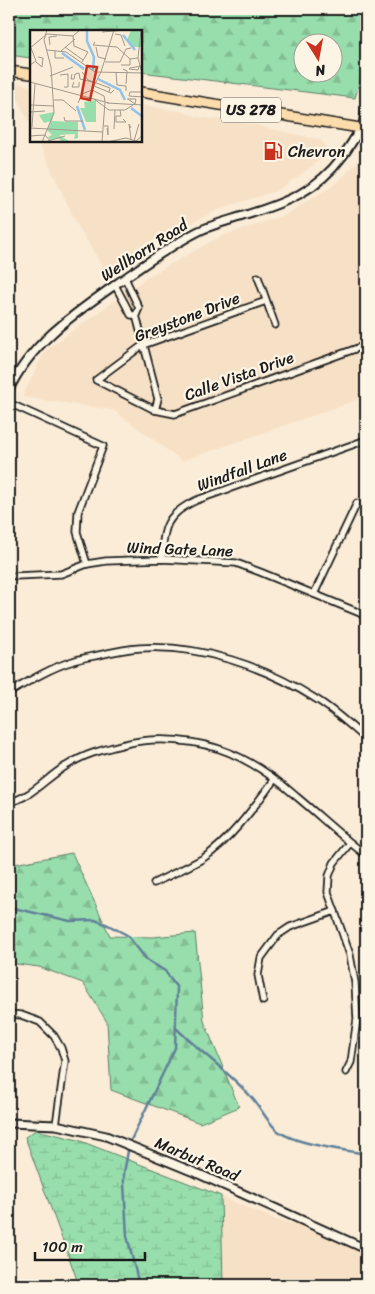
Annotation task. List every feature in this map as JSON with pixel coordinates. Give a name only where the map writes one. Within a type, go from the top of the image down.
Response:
[{"type":"main road","points":[[9,71],[30,74]]},
{"type":"main road","name":"US 278","points":[[142,92],[363,129]]},
{"type":"street","points":[[363,129],[366,105]]},
{"type":"street","name":"Wellborn Road","points":[[9,390],[14,380],[47,336],[80,309],[170,247],[201,230],[277,205],[308,190],[331,170],[363,129]]},
{"type":"street","points":[[258,277],[275,325]]},
{"type":"street","points":[[125,278],[139,308],[136,315],[158,399],[155,410]]},
{"type":"street","points":[[115,285],[131,315],[136,315]]},
{"type":"street","name":"Greystone Drive","points":[[96,380],[143,345],[266,301]]},
{"type":"street","name":"Calle Vista Drive","points":[[96,380],[155,410],[175,414],[366,345]]},
{"type":"street","points":[[9,403],[103,446],[78,512],[77,532],[87,564]]},
{"type":"street","name":"Windfall Lane","points":[[162,559],[166,525],[172,516],[184,506],[366,440]]},
{"type":"street","points":[[314,594],[357,503]]},
{"type":"street","name":"Wind Gate Lane","points":[[15,576],[61,574],[87,564],[106,561],[162,559],[236,563],[360,613],[366,618]]},
{"type":"street","points":[[9,693],[39,676],[73,661],[140,648],[182,650],[221,657],[253,667],[280,680],[316,699],[341,717],[366,739]]},
{"type":"street","points":[[9,802],[29,792],[66,766],[110,747],[141,741],[191,742],[239,757],[262,770],[366,855]]},
{"type":"street","points":[[154,883],[203,858],[217,846],[250,812],[274,780]]},
{"type":"street","points":[[346,1072],[351,1062],[358,1018],[356,983],[350,955],[328,892],[329,876],[334,862],[350,843]]},
{"type":"street","points":[[263,1000],[258,975],[261,958],[278,935],[290,927],[336,911]]},
{"type":"street","points":[[9,1014],[22,1015],[40,1022],[54,1036],[61,1048],[65,1061],[56,1125]]},
{"type":"street","name":"Marbut Road","points":[[9,1123],[56,1125],[106,1136],[201,1175],[366,1249]]},
{"type":"shaded area","points":[[10,82],[30,86],[30,125]]},
{"type":"shaded area","points":[[142,105],[183,112],[198,117],[240,122],[321,140],[329,153],[276,191],[225,207],[143,245],[106,272],[76,223],[38,142],[142,142]]},
{"type":"shaded area","points":[[366,153],[366,397],[182,461],[113,410],[22,397],[45,351],[146,278],[219,237],[285,215],[338,182]]},
{"type":"shaded area","points":[[221,1196],[276,1220],[336,1233],[366,1248],[366,1285],[223,1285]]},
{"type":"green space","points":[[9,9],[366,9],[366,59],[355,98],[142,72],[142,30],[30,30],[30,58],[9,55]]},
{"type":"green space","points":[[72,853],[110,936],[153,937],[195,933],[204,1021],[239,1107],[200,1123],[111,1090],[107,1022],[83,983],[39,967],[9,963],[9,865]]},
{"type":"green space","points":[[36,1130],[78,1140],[221,1196],[223,1285],[79,1285],[25,1137]]},
{"type":"waterway","points":[[9,907],[70,921],[95,920],[108,925],[127,935],[147,960],[165,971],[177,988],[175,1048],[131,1140]]},
{"type":"waterway","points":[[176,1028],[243,1089],[278,1131],[296,1140],[366,1154]]},
{"type":"waterway","points":[[128,1151],[124,1173],[127,1236],[139,1285]]},
{"type":"place","name":"Chevron","points":[[273,151]]}]
